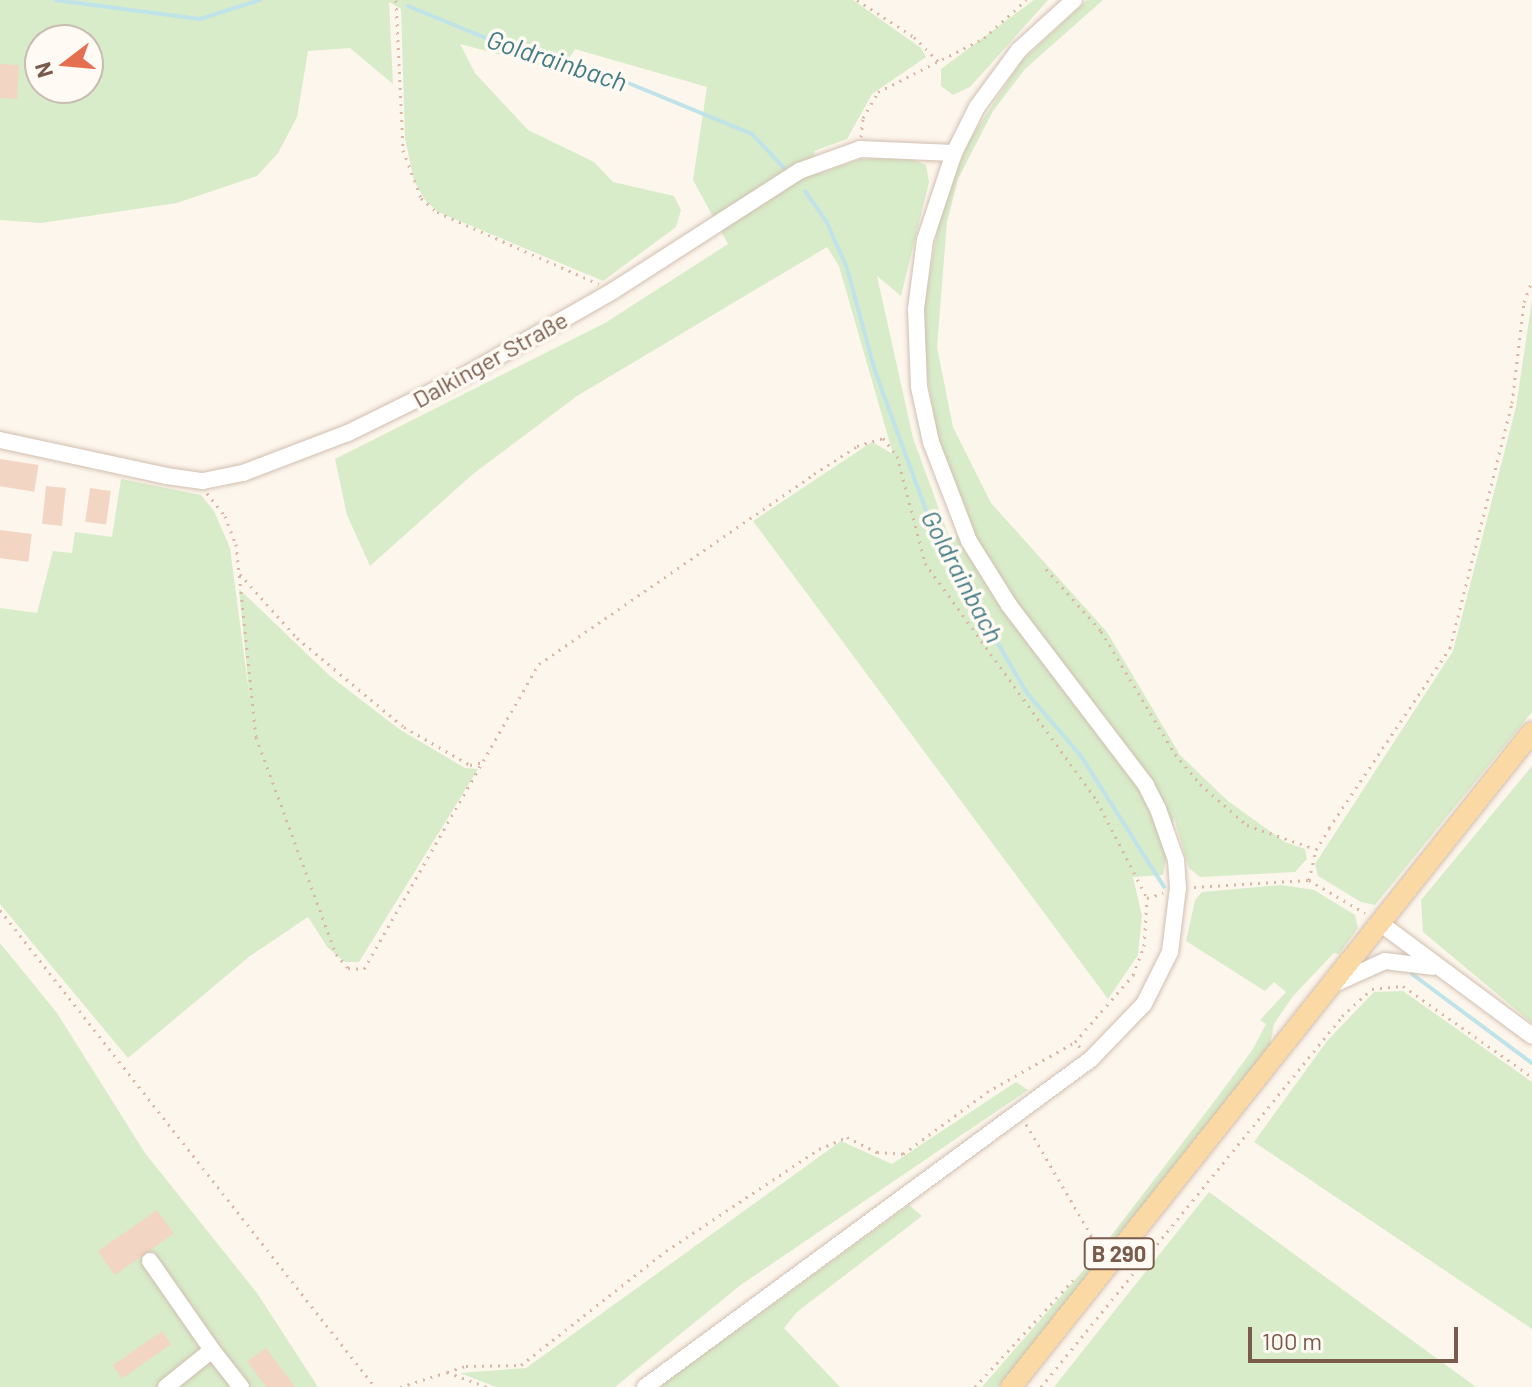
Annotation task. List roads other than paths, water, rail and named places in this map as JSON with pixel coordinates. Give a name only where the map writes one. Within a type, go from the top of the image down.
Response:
[{"type":"main road","name":"B 290","points":[[1011,1387],[1532,732]]},
{"type":"street","points":[[645,1387],[1091,1059],[1128,1025],[1164,968],[1175,929],[1178,888],[1169,834],[1146,785],[1009,605],[969,541],[931,442],[919,387],[916,309],[925,240],[954,153],[977,107],[1019,50],[1074,0]]},
{"type":"street","name":"Dalkinger Straße","points":[[0,440],[203,481],[243,473],[348,433],[464,376],[613,291],[799,171],[860,149],[954,153]]},
{"type":"street","points":[[1380,923],[1532,1036]]},
{"type":"street","points":[[1333,985],[1385,961],[1441,968]]},
{"type":"street","points":[[150,1261],[241,1387]]},
{"type":"street","points":[[166,1387],[212,1350]]},
{"type":"waterway","name":"Goldrainbach","points":[[55,0],[200,19],[260,0]]},
{"type":"waterway","name":"Goldrainbach","points":[[408,6],[530,56],[621,80],[752,134],[784,168]]},
{"type":"waterway","name":"Goldrainbach","points":[[805,191],[827,223],[847,268],[875,371],[936,538],[1027,693],[1081,756],[1164,887]]},
{"type":"waterway","name":"Goldrainbach","points":[[1412,974],[1532,1063]]}]
